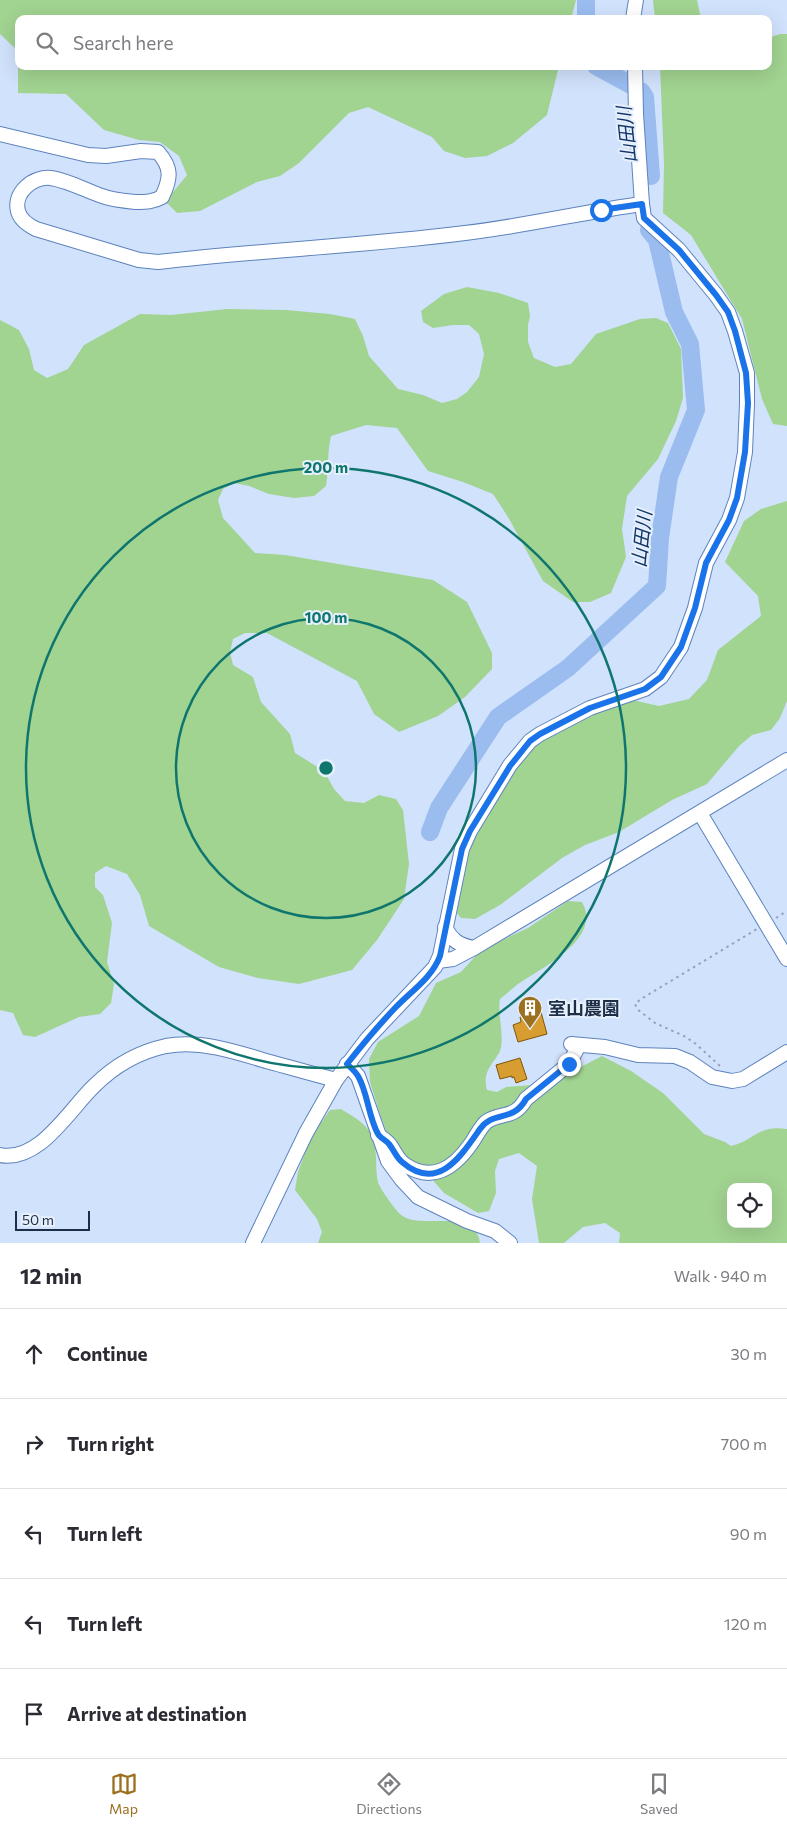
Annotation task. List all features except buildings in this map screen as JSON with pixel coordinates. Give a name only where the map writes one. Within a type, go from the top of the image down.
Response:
[{"type":"street","points":[[634,15],[636,0]]},
{"type":"street","points":[[253,1243],[306,1133],[336,1080],[347,1064],[394,1009],[427,977],[438,961],[462,849],[470,831],[510,766],[530,741],[565,720],[590,708],[645,689],[661,677],[681,647],[695,608],[706,563],[729,520],[737,498],[745,452],[748,403],[746,373],[728,312],[679,250],[644,218],[636,114],[635,70]]},
{"type":"street","points":[[0,134],[88,155],[106,156],[141,151],[158,152],[168,165],[169,176],[162,197],[154,202],[121,201],[104,197],[61,180],[49,178],[36,180],[27,186],[17,202],[18,214],[31,227],[139,260],[158,262],[464,233],[642,204]]},
{"type":"street","points":[[438,961],[454,959],[474,948],[787,760]]},
{"type":"street","points":[[700,813],[787,960]]},
{"type":"street","points":[[444,932],[463,946],[474,948]]},
{"type":"street","points":[[0,1155],[18,1154],[36,1147],[52,1133],[94,1086],[111,1071],[145,1052],[166,1046],[188,1044],[231,1050],[336,1080]]},
{"type":"street","points":[[378,1135],[389,1143],[404,1164],[426,1174],[439,1172],[465,1152],[486,1122],[490,1119],[514,1113],[522,1106],[526,1099],[569,1064],[575,1044],[606,1047],[638,1055],[675,1056],[690,1062],[712,1077],[738,1080],[787,1052]]},
{"type":"street","points":[[347,1064],[358,1076],[388,1161],[402,1180],[418,1197],[467,1221],[495,1231],[510,1243]]},
{"type":"path","points":[[738,1080],[730,1077],[696,1044],[684,1036],[655,1023],[637,1009],[636,1004],[640,999],[787,911]]},
{"type":"green space","points":[[0,0],[576,0],[572,15],[15,15],[15,48],[0,34]]},
{"type":"green space","points":[[653,0],[697,0],[700,15],[655,15]]},
{"type":"green space","points":[[787,34],[787,426],[773,424],[762,399],[742,319],[691,235],[663,213],[664,164],[660,70],[772,70],[772,37]]},
{"type":"green space","points":[[18,70],[558,70],[547,115],[513,143],[487,156],[465,158],[444,151],[432,137],[368,107],[349,113],[299,163],[280,176],[257,182],[200,211],[177,213],[167,203],[169,197],[187,175],[179,156],[160,142],[139,140],[104,130],[66,94],[18,93]]},
{"type":"green space","points":[[467,287],[499,293],[528,303],[530,316],[528,342],[534,358],[555,367],[571,364],[596,334],[640,319],[656,318],[668,323],[681,349],[683,398],[676,421],[658,459],[627,496],[622,529],[626,557],[611,593],[590,602],[573,602],[543,581],[508,517],[493,494],[428,471],[397,428],[366,425],[331,436],[326,486],[314,496],[294,498],[269,494],[249,486],[234,483],[223,489],[218,500],[223,518],[255,553],[285,555],[433,580],[467,602],[492,653],[492,669],[465,697],[438,716],[399,732],[374,714],[357,681],[267,633],[245,633],[233,639],[230,652],[233,665],[253,677],[261,702],[290,734],[295,753],[324,771],[334,789],[345,801],[364,803],[379,795],[396,799],[403,810],[409,864],[404,899],[377,940],[352,970],[299,984],[258,978],[219,967],[149,926],[140,895],[127,874],[106,866],[95,873],[95,887],[103,895],[112,923],[107,962],[114,984],[111,1003],[100,1014],[79,1017],[35,1037],[23,1035],[13,1013],[0,1010],[0,320],[19,330],[29,349],[34,370],[47,378],[68,369],[84,345],[140,314],[171,315],[227,309],[286,310],[330,314],[355,319],[369,356],[398,389],[423,395],[442,403],[457,399],[467,392],[479,377],[484,354],[479,334],[469,325],[433,328],[423,322],[421,311],[444,294]]},
{"type":"green space","points":[[787,501],[787,701],[780,718],[771,730],[752,735],[739,746],[707,784],[672,800],[619,832],[585,845],[562,858],[500,905],[475,919],[461,918],[456,912],[466,849],[537,734],[632,700],[659,706],[689,699],[707,680],[718,650],[761,616],[758,596],[725,562],[744,521],[761,509]]},
{"type":"green space","points":[[568,901],[582,902],[586,915],[584,928],[577,940],[554,961],[518,984],[500,999],[501,1046],[500,1052],[487,1073],[487,1090],[497,1092],[506,1087],[548,1084],[602,1056],[631,1071],[663,1093],[704,1134],[731,1146],[762,1131],[777,1128],[787,1129],[787,1243],[619,1243],[620,1233],[605,1223],[583,1227],[564,1243],[539,1243],[532,1199],[537,1166],[519,1153],[499,1159],[495,1171],[496,1193],[489,1211],[478,1213],[444,1193],[423,1169],[410,1163],[397,1150],[387,1133],[370,1082],[369,1059],[378,1042],[419,1016],[436,983],[461,972],[481,950],[528,928]]},
{"type":"green space","points":[[341,1109],[361,1122],[370,1133],[375,1146],[379,1185],[400,1214],[408,1219],[419,1221],[445,1221],[468,1225],[476,1232],[480,1243],[318,1243],[322,1232],[317,1219],[295,1190],[298,1172],[311,1137],[330,1110]]},
{"type":"waterway","name":"山田川","points":[[586,0],[586,15]]},
{"type":"waterway","name":"山田川","points":[[603,70],[631,85]]},
{"type":"waterway","name":"山田川","points":[[641,91],[645,97],[651,176]]},
{"type":"waterway","name":"山田川","points":[[430,832],[439,808],[498,717],[568,668],[657,586],[660,538],[669,477],[696,410],[690,344],[674,312],[657,240],[649,230]]},
{"type":"place","name":"室山農園","points":[[530,1029]]},
{"type":"route","points":[[569,1064],[539,1087],[514,1113],[490,1119],[486,1122],[465,1152],[447,1167],[434,1174],[426,1174],[404,1164],[389,1143],[378,1135],[358,1076],[347,1064],[367,1039],[427,977],[435,966],[440,956],[462,849],[470,831],[510,766],[530,741],[565,720],[590,708],[645,689],[661,677],[672,662],[681,647],[695,608],[706,563],[729,520],[737,498],[745,452],[748,403],[746,373],[728,312],[679,250],[644,218],[642,204],[601,210]]}]
